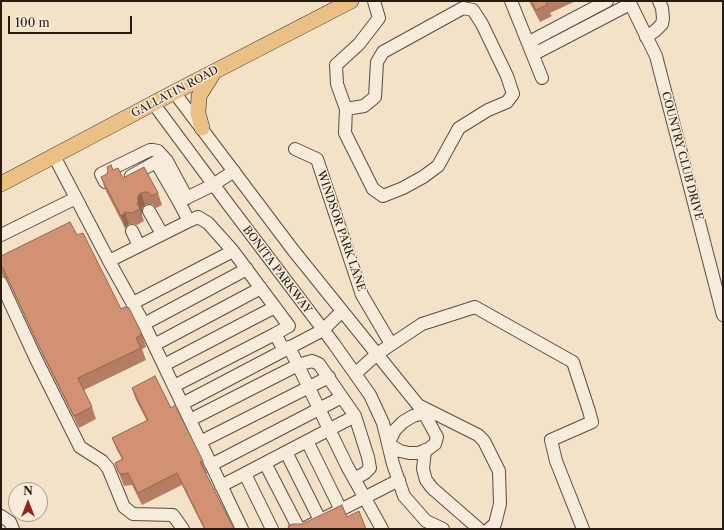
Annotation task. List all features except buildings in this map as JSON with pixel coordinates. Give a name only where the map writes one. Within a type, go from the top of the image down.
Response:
[{"type":"main road","name":"GALLATIN ROAD","points":[[1,184],[174,92],[351,1]]},
{"type":"main road","points":[[202,128],[198,113],[199,96],[214,72]]},
{"type":"street","points":[[346,109],[364,106],[376,97],[377,62],[383,52],[463,8],[473,10],[482,24],[507,76],[513,94],[507,102],[488,110],[459,128],[438,166],[423,177],[403,188],[383,196],[373,189],[345,133],[346,109],[337,84],[336,65],[359,44],[379,18],[374,1]]},
{"type":"street","points":[[512,1],[542,78]]},
{"type":"street","points":[[531,49],[533,40],[607,1]]},
{"type":"street","points":[[646,37],[662,24],[662,8],[659,1]]},
{"type":"street","points":[[531,49],[538,52],[629,3]]},
{"type":"street","name":"COUNTRY CLUB DRIVE","points":[[629,3],[656,56],[723,315]]},
{"type":"street","points":[[174,92],[293,250],[418,405],[427,412],[478,435],[484,441],[499,471],[500,504],[495,524],[489,529]]},
{"type":"street","name":"BONITA PARKWAY","points":[[153,103],[370,395],[383,423],[404,496],[426,521],[443,529]]},
{"type":"street","name":"WINDSOR PARK LANE","points":[[295,149],[317,159],[362,295],[391,344]]},
{"type":"street","points":[[125,175],[150,150],[161,154],[167,161],[183,200],[189,221]]},
{"type":"street","points":[[54,156],[144,324],[242,529]]},
{"type":"street","points":[[105,182],[101,174],[125,175],[156,162],[183,200]]},
{"type":"street","points":[[183,200],[213,185],[234,171]]},
{"type":"street","points":[[1,235],[76,198]]},
{"type":"street","points":[[149,211],[162,234]]},
{"type":"street","points":[[109,261],[198,217],[208,223],[234,251],[289,326],[174,386]]},
{"type":"street","points":[[132,231],[139,246]]},
{"type":"street","points":[[133,303],[234,251]]},
{"type":"street","points":[[144,324],[247,269]]},
{"type":"street","points":[[1,283],[36,359],[80,447],[102,461],[108,468],[124,507],[133,514],[173,515],[182,529]]},
{"type":"street","points":[[154,345],[261,288]]},
{"type":"street","points":[[164,365],[275,308]]},
{"type":"street","points":[[355,374],[377,354],[422,324],[475,308],[573,362],[592,422],[551,440],[556,461],[583,529]]},
{"type":"street","points":[[182,404],[323,330],[342,311]]},
{"type":"street","points":[[275,334],[298,365],[346,466],[382,529]]},
{"type":"street","points":[[190,420],[298,365],[312,361],[319,364],[355,416],[370,468],[365,473],[354,479]]},
{"type":"street","points":[[200,442],[308,387],[329,378]]},
{"type":"street","points":[[211,465],[342,397]]},
{"type":"street","points":[[427,412],[437,437],[435,444],[418,453],[409,453],[400,451],[388,444],[395,430],[403,422],[413,416],[427,412]]},
{"type":"street","points":[[221,486],[355,416]]},
{"type":"street","points":[[307,441],[341,510]]},
{"type":"street","points":[[424,450],[424,469],[426,480],[432,488],[479,529]]},
{"type":"street","points":[[286,452],[320,520]]},
{"type":"street","points":[[265,463],[299,529]]},
{"type":"street","points":[[245,474],[272,529]]},
{"type":"street","points":[[303,529],[399,480]]},
{"type":"street","points":[[1,516],[10,522],[13,529]]}]
